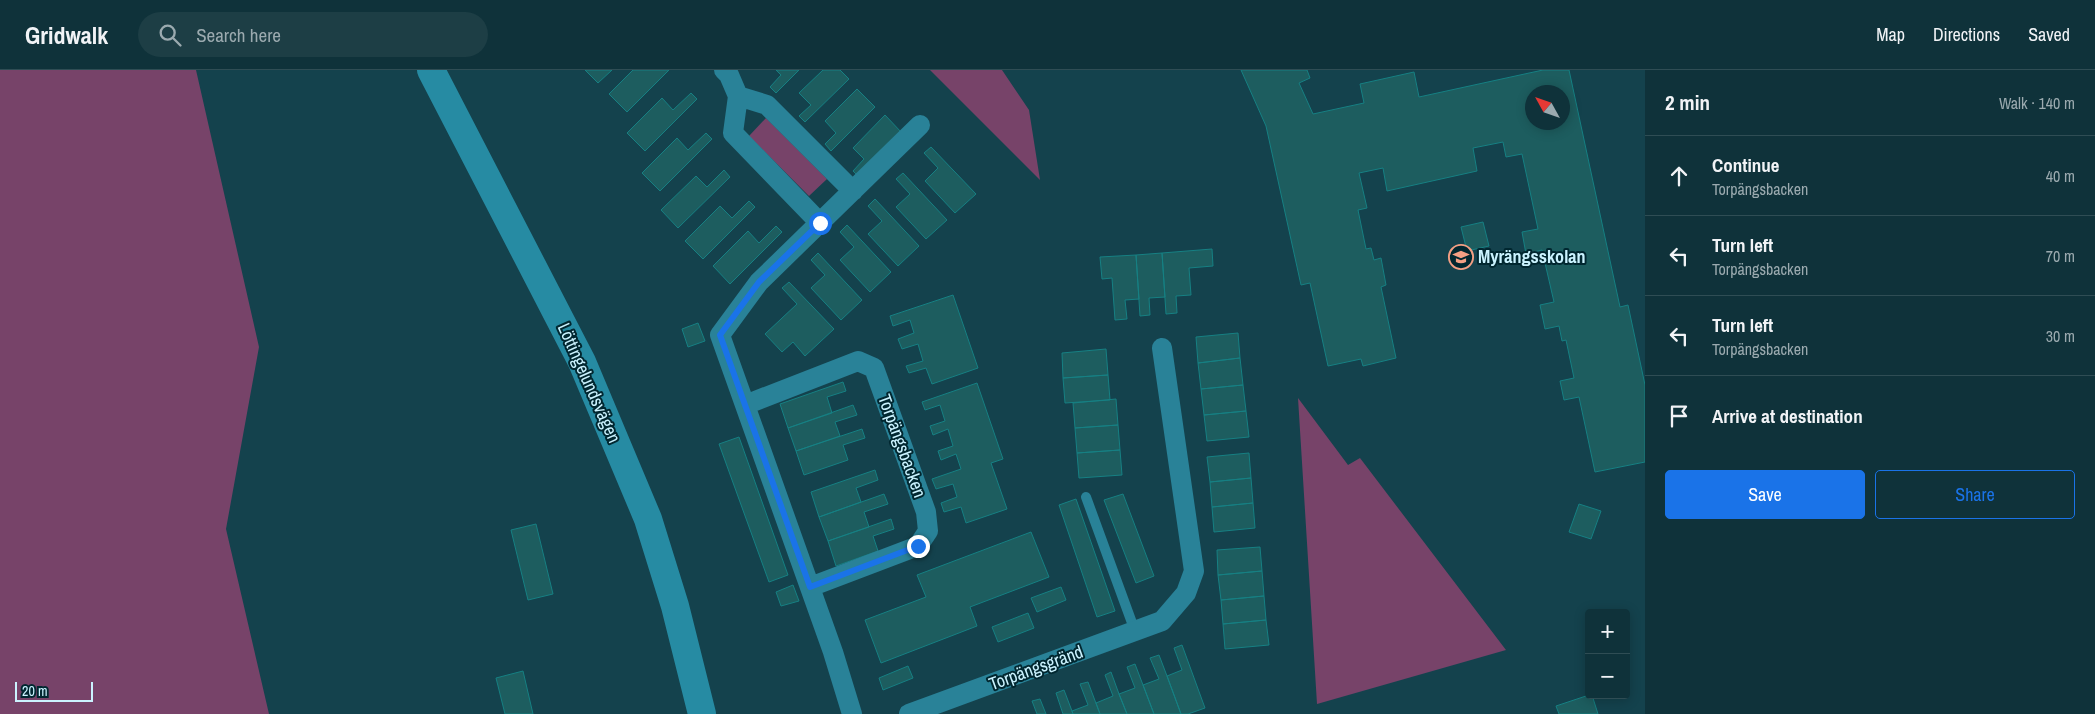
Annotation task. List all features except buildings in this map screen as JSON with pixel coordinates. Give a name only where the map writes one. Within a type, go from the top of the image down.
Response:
[{"type":"main road","name":"Löttingelundsvägen","points":[[431,70],[590,379],[648,519],[675,606],[702,714]]},
{"type":"street","points":[[724,70],[729,75],[738,96],[732,132],[820,223]]},
{"type":"street","points":[[738,96],[767,105],[853,191]]},
{"type":"street","points":[[852,714],[833,652],[720,335],[759,282],[920,126]]},
{"type":"street","name":"Torpängsgränd","points":[[909,714],[1162,621],[1186,593],[1194,571],[1162,348]]},
{"type":"street","name":"Torpängsbacken","points":[[746,405],[858,361],[874,368],[926,512],[928,531],[918,546],[810,587]]},
{"type":"lane","points":[[1086,497],[1135,631]]},
{"type":"shaded area","points":[[0,70],[196,70],[259,347],[226,529],[269,714],[0,714]]},
{"type":"shaded area","points":[[930,70],[1002,70],[1029,110],[1040,180]]},
{"type":"shaded area","points":[[766,118],[827,179],[809,196],[749,136]]},
{"type":"shaded area","points":[[1298,398],[1348,465],[1360,458],[1506,650],[1317,704]]},
{"type":"place","name":"Myrängsskolan","points":[[1461,257]]},
{"type":"route","points":[[820,223],[759,282],[720,335],[810,587],[918,546]]}]
